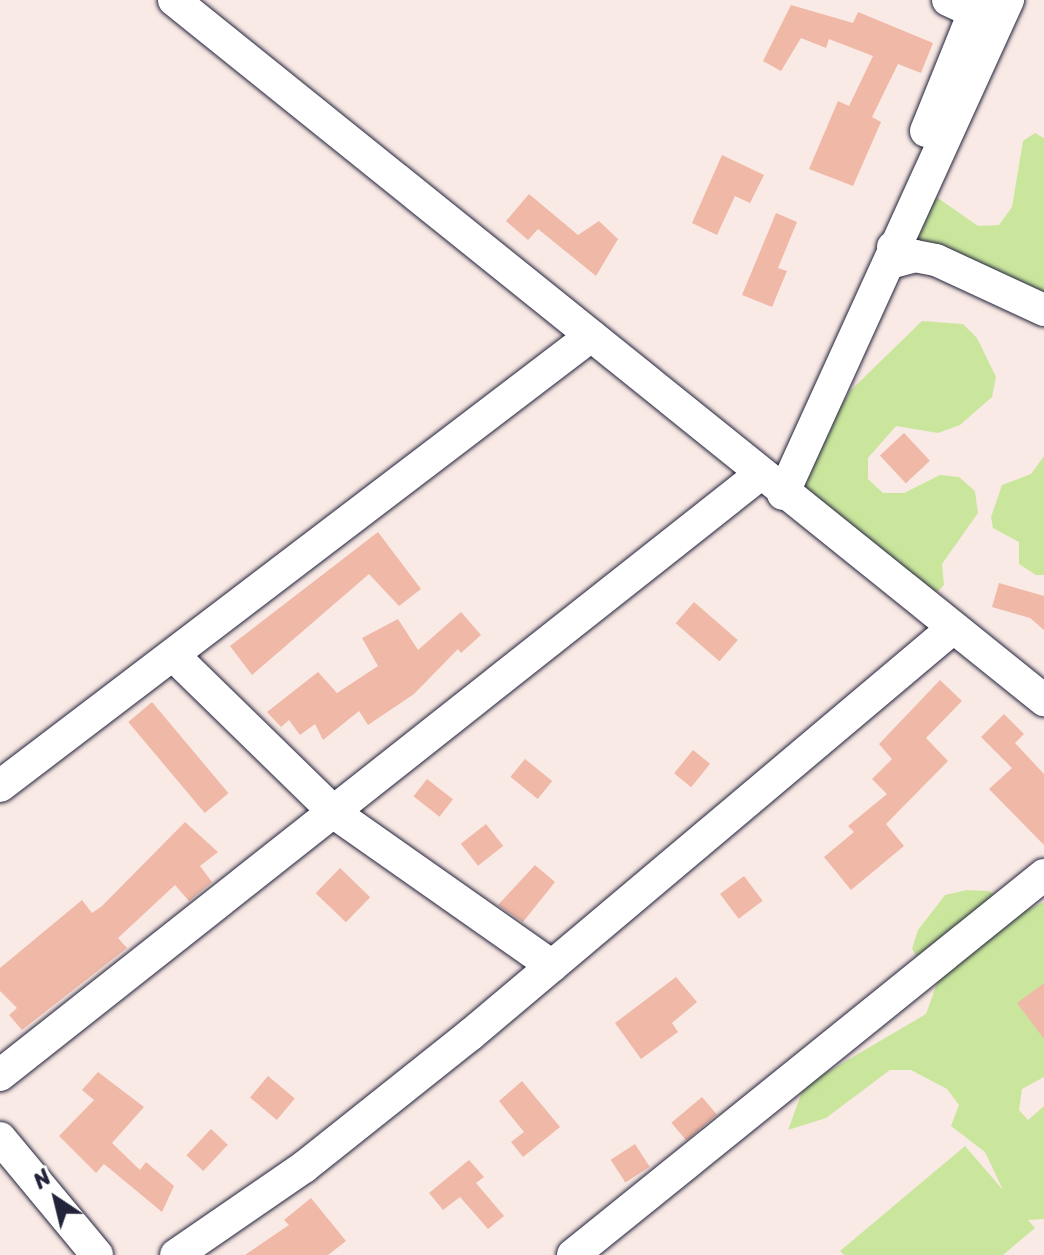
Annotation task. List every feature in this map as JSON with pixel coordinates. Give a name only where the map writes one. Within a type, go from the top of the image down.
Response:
[{"type":"street","points":[[174,0],[771,485],[1044,700]]},
{"type":"street","points":[[0,1075],[336,814],[771,485],[893,262],[1008,0]]},
{"type":"street","points":[[893,262],[901,194],[967,4]]},
{"type":"street","points":[[893,262],[915,256],[936,260],[1044,310]]},
{"type":"street","points":[[0,786],[591,336]]},
{"type":"street","points":[[176,1255],[304,1167],[552,966],[953,628]]},
{"type":"street","points":[[174,656],[336,814],[552,966]]},
{"type":"street","points":[[573,1255],[1044,875]]},
{"type":"street","points":[[0,1138],[97,1255]]},
{"type":"green space","points":[[1035,133],[1044,138],[1044,297],[930,252],[914,237],[925,189],[978,226],[999,225],[1012,207],[1023,141]]},
{"type":"green space","points":[[922,321],[963,324],[977,338],[996,377],[992,397],[960,425],[938,433],[896,426],[868,458],[868,479],[883,493],[904,493],[940,475],[959,477],[975,491],[978,513],[942,564],[944,585],[929,600],[827,523],[796,476],[851,390]]},
{"type":"green space","points":[[1044,456],[1044,575],[1036,575],[1019,564],[1019,542],[993,528],[991,517],[1002,485],[1031,474]]},
{"type":"green space","points":[[967,890],[988,891],[1026,910],[1044,902],[1044,1077],[1022,1089],[1019,1110],[1028,1120],[1044,1106],[1044,1219],[1028,1220],[1035,1228],[1003,1255],[844,1255],[840,1251],[965,1146],[1003,1190],[985,1152],[951,1126],[959,1105],[947,1089],[911,1070],[890,1070],[826,1118],[788,1130],[802,1092],[817,1078],[926,1014],[940,975],[923,967],[912,949],[918,930],[945,895]]},
{"type":"building","points":[[791,5],[853,23],[858,12],[933,43],[921,73],[898,64],[872,117],[881,122],[853,186],[809,169],[838,101],[849,106],[873,56],[829,39],[826,48],[801,38],[781,71],[763,61]]},
{"type":"building","points":[[722,155],[764,175],[750,203],[735,196],[717,235],[692,223]]},
{"type":"building","points":[[529,194],[578,235],[599,221],[618,239],[596,276],[538,229],[528,240],[506,221]]},
{"type":"building","points":[[776,213],[797,222],[778,268],[787,271],[772,307],[742,295]]},
{"type":"building","points":[[904,433],[930,461],[906,483],[880,456]]},
{"type":"building","points":[[378,532],[421,589],[399,606],[369,574],[252,675],[230,646]]},
{"type":"building","points":[[999,583],[1044,596],[1044,630],[1030,618],[992,607]]},
{"type":"building","points":[[694,602],[738,640],[719,661],[676,623]]},
{"type":"building","points":[[461,612],[481,635],[461,653],[458,649],[414,694],[368,725],[359,711],[323,740],[315,724],[300,735],[289,720],[281,727],[267,712],[318,672],[337,693],[378,666],[362,638],[398,619],[418,650]]},
{"type":"building","points":[[940,680],[962,701],[926,738],[948,761],[886,824],[904,846],[851,890],[824,857],[854,832],[848,826],[887,794],[872,779],[892,759],[879,744]]},
{"type":"building","points":[[152,702],[228,793],[205,813],[128,722]]},
{"type":"building","points":[[1004,714],[1024,734],[1015,743],[1044,774],[1044,845],[989,789],[1012,768],[981,737]]},
{"type":"building","points":[[693,750],[710,764],[691,787],[674,773]]},
{"type":"building","points":[[525,759],[552,781],[538,799],[511,777]]},
{"type":"building","points":[[427,779],[453,799],[439,817],[413,796]]},
{"type":"building","points":[[185,822],[218,852],[200,866],[212,882],[189,901],[175,885],[118,938],[127,948],[22,1030],[9,1015],[17,1008],[0,991],[0,968],[82,900],[92,913],[102,906]]},
{"type":"building","points":[[486,824],[503,846],[478,866],[461,844]]},
{"type":"building","points":[[535,865],[555,882],[523,922],[498,905]]},
{"type":"building","points":[[340,868],[370,897],[346,922],[316,893]]},
{"type":"building","points":[[744,876],[763,901],[739,919],[720,894]]},
{"type":"building","points":[[676,977],[697,1002],[672,1023],[678,1032],[641,1059],[615,1023]]},
{"type":"building","points":[[1044,983],[1044,1039],[1017,1003]]},
{"type":"building","points":[[98,1072],[144,1107],[112,1143],[140,1170],[146,1162],[174,1186],[162,1212],[104,1164],[96,1173],[59,1136],[94,1100],[82,1090]]},
{"type":"building","points":[[268,1076],[295,1098],[277,1120],[250,1097]]},
{"type":"building","points":[[522,1081],[560,1127],[523,1157],[511,1142],[524,1132],[499,1101]]},
{"type":"building","points":[[702,1097],[717,1115],[686,1140],[671,1123]]},
{"type":"building","points":[[211,1129],[228,1145],[203,1171],[186,1155]]},
{"type":"building","points":[[635,1144],[650,1167],[625,1182],[611,1160]]},
{"type":"building","points":[[469,1160],[484,1177],[476,1183],[504,1216],[488,1229],[460,1197],[443,1210],[429,1193]]},
{"type":"building","points":[[311,1198],[346,1241],[328,1255],[245,1255],[289,1225],[284,1220]]}]
